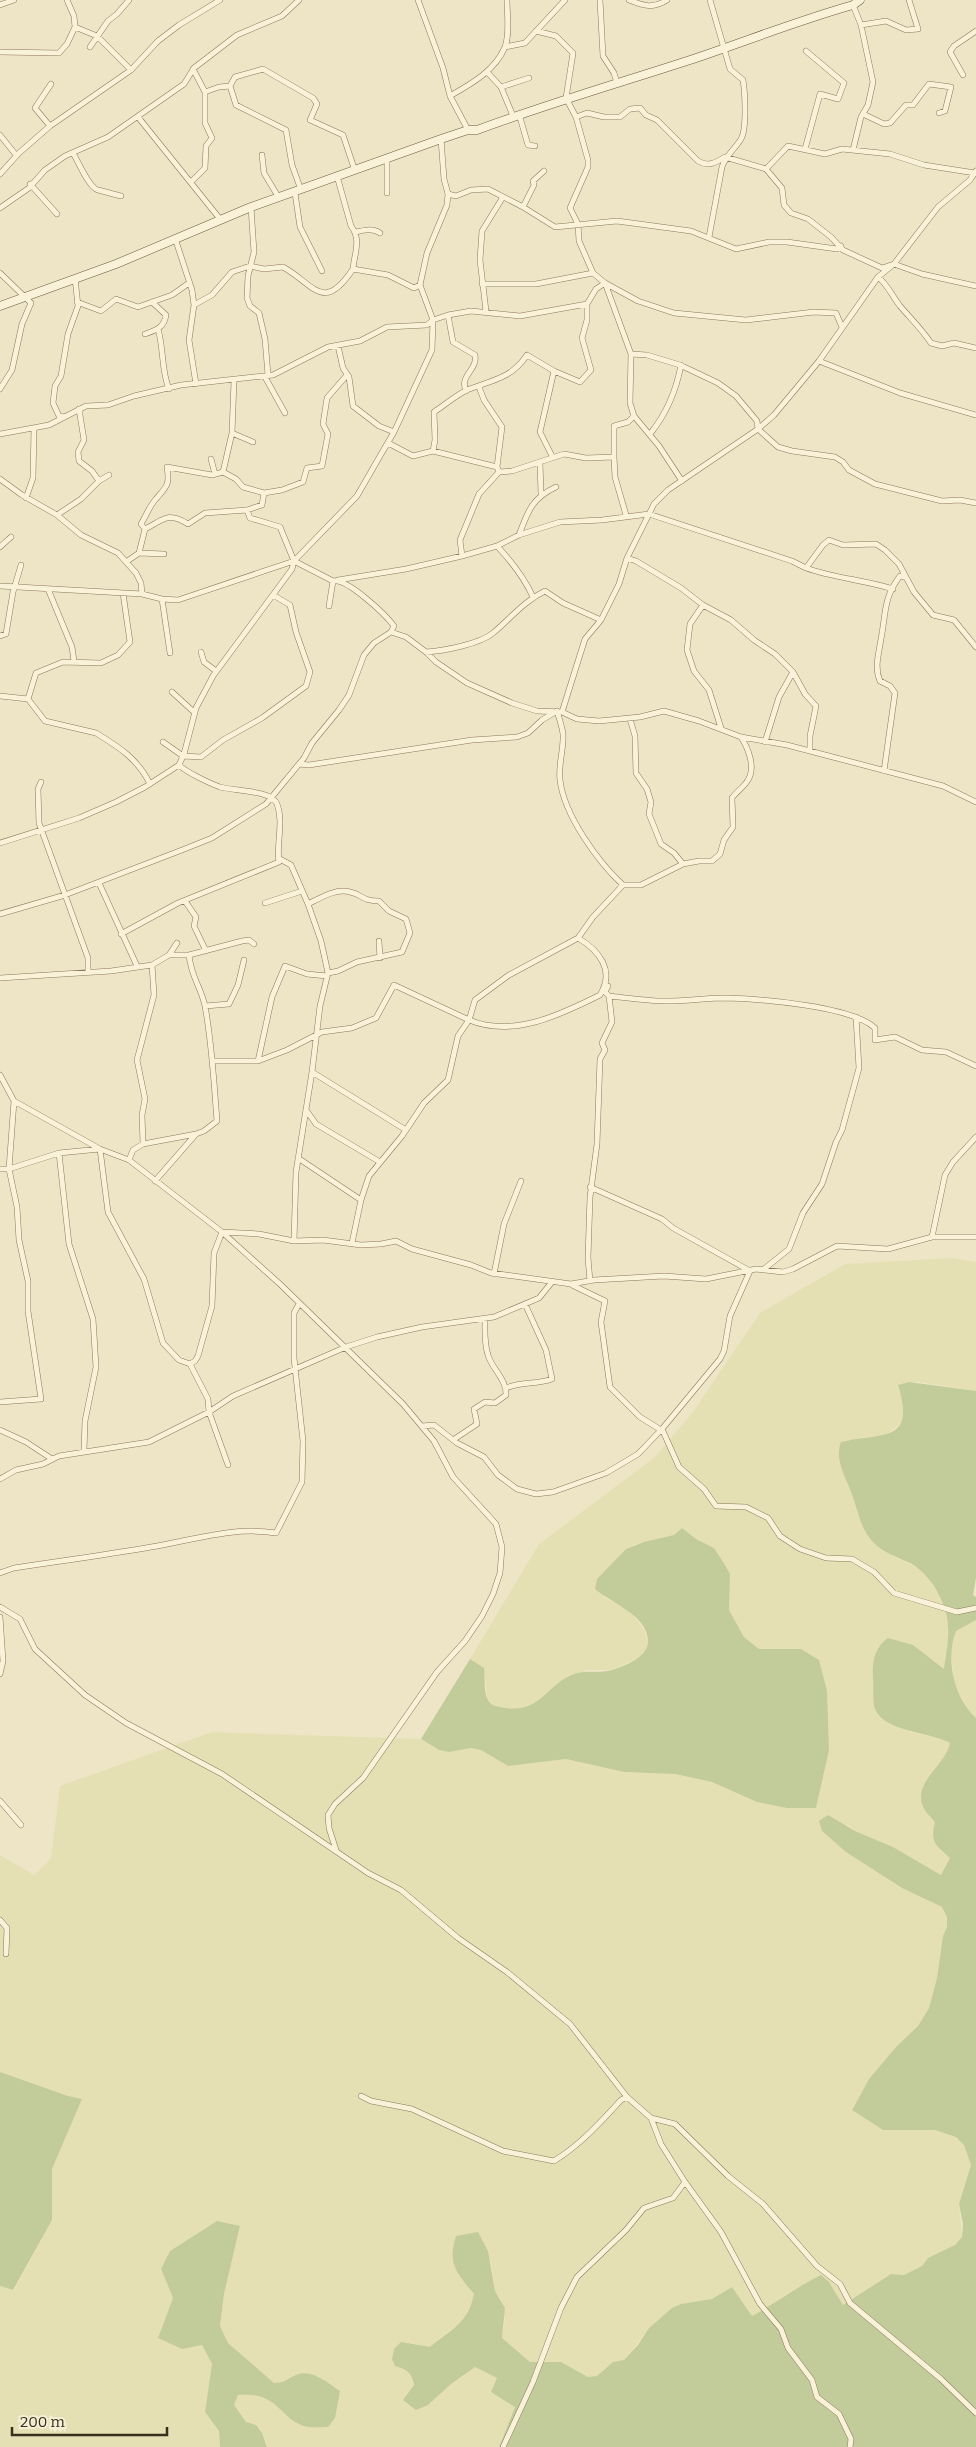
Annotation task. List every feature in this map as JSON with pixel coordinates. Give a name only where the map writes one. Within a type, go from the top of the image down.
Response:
[{"type":"street","points":[[0,5],[14,0]]},
{"type":"street","points":[[0,52],[59,53],[67,44],[75,27],[74,16],[67,0]]},
{"type":"street","points":[[90,47],[108,21],[129,0]]},
{"type":"street","points":[[0,174],[16,156],[50,126],[131,70],[165,36],[197,12],[220,0]]},
{"type":"street","points":[[0,208],[28,188],[45,170],[73,153],[108,137],[184,84],[193,69],[237,34],[282,16],[299,0]]},
{"type":"street","points":[[418,0],[440,60],[450,96],[468,130]]},
{"type":"street","points":[[450,96],[487,72],[505,47],[507,0]]},
{"type":"street","points":[[505,47],[525,42],[565,0]]},
{"type":"street","points":[[600,0],[603,56],[614,72],[617,82]]},
{"type":"street","points":[[629,0],[644,7],[651,7],[667,0]]},
{"type":"street","points":[[576,117],[587,113],[604,117],[620,117],[634,107],[657,120],[698,161],[704,164],[715,164],[731,153],[743,136],[744,80],[730,70],[722,49],[710,0]]},
{"type":"street","points":[[0,306],[251,207],[337,176],[468,130],[477,130],[566,98],[853,5],[860,0]]},
{"type":"street","points":[[861,25],[886,21],[906,30],[918,29],[908,0]]},
{"type":"street","points":[[853,5],[861,25],[873,82],[853,150]]},
{"type":"street","points":[[75,27],[97,36],[131,70]]},
{"type":"street","points":[[536,31],[556,36],[573,53],[566,98],[576,117],[588,160],[586,173],[570,208],[578,224],[579,241],[593,273],[605,283],[638,301],[674,313],[746,320],[814,312],[836,313],[842,327]]},
{"type":"street","points":[[963,75],[950,52],[954,46],[976,31]]},
{"type":"street","points":[[805,149],[820,94],[838,99],[844,83],[806,51]]},
{"type":"street","points":[[190,182],[205,168],[206,146],[212,138],[205,123],[205,92],[193,69]]},
{"type":"street","points":[[322,271],[300,227],[298,191],[286,130],[236,105],[230,86],[235,77],[263,69],[312,98],[317,104],[310,120],[343,135],[355,171]]},
{"type":"street","points":[[487,72],[501,87],[516,115],[528,145],[534,146]]},
{"type":"street","points":[[501,87],[529,78]]},
{"type":"street","points":[[50,126],[35,108],[51,84]]},
{"type":"street","points":[[863,114],[884,124],[890,123],[906,105],[913,105],[929,84],[951,87],[945,111],[939,113]]},
{"type":"street","points":[[205,92],[230,86]]},
{"type":"street","points":[[138,117],[220,219]]},
{"type":"street","points":[[0,135],[16,156]]},
{"type":"street","points":[[0,843],[44,830],[116,802],[150,784],[179,765],[195,713],[216,671],[273,595],[292,568],[294,561],[356,496],[394,432],[432,350],[432,320],[420,285],[427,253],[447,205],[448,194],[444,179],[441,139]]},
{"type":"street","points":[[741,737],[749,750],[750,775],[747,782],[732,798],[733,827],[724,840],[720,854],[712,861],[683,864],[641,885],[623,885],[595,856],[577,826],[560,780],[563,734],[560,711],[585,639],[601,620],[654,504],[668,490],[758,429],[774,415],[819,361],[878,277],[894,264],[938,207],[970,180],[976,172],[924,165],[890,154],[842,149],[826,154],[788,146],[766,169]]},
{"type":"street","points":[[73,153],[91,186],[97,190],[104,190],[122,196]]},
{"type":"street","points":[[262,154],[264,173],[279,198]]},
{"type":"street","points":[[725,157],[766,169],[782,188],[784,205],[790,213],[797,214],[808,220],[844,250],[882,268],[894,264],[922,274],[976,286]]},
{"type":"street","points":[[709,237],[725,157]]},
{"type":"street","points":[[387,160],[387,193]]},
{"type":"street","points":[[523,207],[534,184],[533,181],[544,171]]},
{"type":"street","points":[[194,305],[212,295],[232,272],[250,266],[264,270],[283,267],[311,289],[327,293],[338,288],[353,269],[357,244],[356,232],[352,226],[337,176]]},
{"type":"street","points":[[30,184],[57,214]]},
{"type":"street","points":[[448,194],[456,196],[471,190],[488,190],[523,207],[555,227],[617,221],[691,231],[736,249],[769,242],[787,242],[837,249],[841,246]]},
{"type":"street","points":[[486,311],[480,260],[482,232],[503,197]]},
{"type":"street","points":[[251,207],[254,252],[250,266],[247,298],[250,306],[259,314],[264,339],[266,376],[285,413]]},
{"type":"street","points":[[356,232],[365,229],[376,230],[380,233]]},
{"type":"street","points":[[175,238],[194,305],[189,340],[196,384]]},
{"type":"street","points":[[353,269],[388,275],[414,288],[420,285]]},
{"type":"street","points":[[0,273],[31,303],[22,324],[12,370],[0,389]]},
{"type":"street","points":[[482,284],[536,284],[593,273]]},
{"type":"street","points":[[878,277],[886,284],[900,306],[920,326],[931,343],[942,346],[954,343],[976,348]]},
{"type":"street","points":[[65,417],[59,416],[53,403],[54,386],[61,376],[68,334],[77,302],[75,278]]},
{"type":"street","points":[[77,302],[101,311],[116,299],[138,306],[172,295],[189,283]]},
{"type":"street","points":[[433,451],[435,440],[434,412],[466,391],[507,375],[519,367],[527,355],[554,371],[580,382],[590,370],[582,338],[587,320],[587,304],[596,289],[605,283]]},
{"type":"street","points":[[605,283],[631,354],[630,403],[634,416],[650,434],[682,481]]},
{"type":"street","points":[[145,334],[158,329],[164,324],[166,315],[152,302]]},
{"type":"street","points":[[0,434],[49,425],[86,406],[108,405],[134,396],[196,384],[266,376],[289,368],[328,347],[360,341],[387,327],[422,326],[432,320],[448,315],[471,311],[486,311],[520,316],[587,304]]},
{"type":"street","points":[[448,315],[453,342],[475,355],[476,360],[464,377],[463,385],[466,391]]},
{"type":"street","points":[[158,329],[162,342],[165,380],[169,389]]},
{"type":"street","points":[[338,346],[353,406],[379,426],[394,432]]},
{"type":"street","points":[[631,354],[647,355],[681,365],[718,384],[736,396],[757,421],[758,429],[778,447],[792,451],[835,457],[843,462],[849,470],[875,484],[942,500],[960,500],[976,503]]},
{"type":"street","points":[[819,361],[900,393],[976,415]]},
{"type":"street","points":[[650,434],[663,418],[676,389],[681,365]]},
{"type":"street","points":[[552,456],[540,432],[554,371]]},
{"type":"street","points":[[139,553],[144,528],[141,524],[155,499],[164,493],[169,480],[167,467],[215,474],[223,472],[236,479],[243,487],[264,493],[282,490],[303,482],[307,468],[322,466],[328,434],[324,424],[327,398],[346,375]]},
{"type":"street","points":[[223,472],[232,433],[234,381]]},
{"type":"street","points":[[462,556],[460,540],[479,494],[498,470],[502,427],[484,400],[479,387]]},
{"type":"street","points":[[79,409],[84,440],[78,452],[79,461],[92,470],[99,481]]},
{"type":"street","points":[[626,515],[614,476],[614,426],[628,422],[634,416]]},
{"type":"street","points":[[26,498],[33,478],[34,428]]},
{"type":"street","points":[[232,433],[252,442]]},
{"type":"street","points":[[388,443],[413,456],[433,451],[498,470],[512,471],[552,456],[574,454],[586,458],[614,457]]},
{"type":"street","points":[[211,459],[215,474]]},
{"type":"street","points":[[540,462],[541,494]]},
{"type":"street","points":[[57,515],[81,499],[99,481],[109,475]]},
{"type":"street","points":[[0,479],[26,498],[57,515],[81,535],[118,553],[141,583],[142,594]]},
{"type":"street","points":[[519,535],[532,505],[541,494],[556,487]]},
{"type":"street","points":[[144,528],[164,517],[178,518],[188,524],[205,513],[247,510],[262,504],[264,493]]},
{"type":"street","points":[[0,914],[99,883],[212,838],[266,804],[299,764],[349,695],[364,655],[374,643],[391,632],[394,626],[390,620],[369,603],[360,592],[294,561],[280,527],[250,518],[247,510]]},
{"type":"street","points":[[335,580],[406,569],[462,556],[496,546],[519,535],[560,522],[602,520],[626,515],[649,514],[783,558],[818,573],[854,581],[867,581],[893,588]]},
{"type":"street","points":[[0,547],[11,537]]},
{"type":"street","points":[[806,568],[829,540],[843,545],[876,544],[890,554],[899,564],[904,577],[932,615],[954,620],[976,647]]},
{"type":"street","points":[[496,546],[511,561],[527,582],[533,597]]},
{"type":"street","points":[[126,562],[139,553],[164,554]]},
{"type":"street","points":[[628,558],[664,577],[704,605],[731,620],[754,640],[775,654],[793,672],[805,694],[816,706],[810,736],[810,751]]},
{"type":"street","points":[[0,586],[142,594],[162,599],[178,600],[294,561]]},
{"type":"street","points":[[0,636],[6,634],[21,565]]},
{"type":"street","points":[[884,771],[895,693],[890,686],[880,681],[876,672],[883,614],[893,588],[900,576],[904,577]]},
{"type":"street","points":[[329,606],[335,580]]},
{"type":"street","points":[[48,589],[72,647],[74,661]]},
{"type":"street","points":[[426,652],[438,652],[477,641],[492,634],[533,597],[545,591],[563,603],[601,620]]},
{"type":"street","points":[[28,699],[36,673],[63,662],[101,663],[118,654],[130,642],[123,593]]},
{"type":"street","points":[[163,742],[183,756],[201,757],[223,740],[262,718],[306,686],[310,672],[296,632],[290,605],[273,595]]},
{"type":"street","points":[[162,599],[170,653]]},
{"type":"street","points":[[704,605],[690,624],[687,650],[694,671],[709,690],[720,728]]},
{"type":"street","points":[[391,632],[406,637],[450,672],[483,690],[537,710],[560,711],[578,719],[599,721],[630,719],[664,711],[720,728],[741,737],[787,745],[943,786],[976,802]]},
{"type":"street","points":[[201,652],[204,662],[216,671]]},
{"type":"street","points":[[765,742],[779,697],[793,672]]},
{"type":"street","points":[[172,692],[195,713]]},
{"type":"street","points":[[0,696],[28,699],[45,721],[96,733],[103,737],[136,760],[150,784]]},
{"type":"street","points":[[299,764],[309,765],[472,740],[517,737],[528,733],[542,720],[560,711]]},
{"type":"street","points":[[630,719],[635,736],[636,773],[647,789],[652,802],[649,814],[661,844],[674,853],[683,864]]},
{"type":"street","points":[[121,934],[186,901],[279,862],[279,820],[277,804],[271,796],[219,787],[189,774],[179,765]]},
{"type":"street","points":[[41,782],[38,789],[39,823],[44,830],[88,958],[88,971]]},
{"type":"street","points":[[278,858],[291,865],[308,904],[321,941],[328,974],[298,1158],[294,1241]]},
{"type":"street","points":[[99,883],[137,966]]},
{"type":"street","points":[[352,1243],[361,1200],[369,1176],[406,1130],[424,1103],[448,1080],[458,1036],[469,1020],[475,1000],[510,975],[578,938],[593,917],[623,885]]},
{"type":"street","points":[[265,903],[302,891]]},
{"type":"street","points":[[258,1061],[272,997],[285,966],[306,974],[338,972],[357,962],[402,952],[410,933],[406,919],[389,911],[379,901],[367,901],[349,891],[329,893],[308,904]]},
{"type":"street","points":[[186,901],[196,917],[194,926],[206,951]]},
{"type":"street","points":[[578,938],[592,946],[601,958],[607,973],[608,983],[605,992],[609,996],[612,1022],[602,1043],[605,1050],[600,1059],[597,1144],[590,1188],[588,1258],[590,1281]]},
{"type":"street","points":[[169,955],[189,955],[249,940],[254,944]]},
{"type":"street","points":[[379,941],[380,958]]},
{"type":"street","points":[[0,978],[112,970],[152,965],[169,955],[177,943]]},
{"type":"street","points":[[129,1160],[133,1150],[143,1144],[196,1134],[204,1131],[217,1121],[205,1006],[190,971],[189,955]]},
{"type":"street","points":[[205,1006],[229,1004],[238,985],[244,960]]},
{"type":"street","points":[[143,1144],[142,1115],[145,1099],[138,1060],[154,996],[152,965]]},
{"type":"street","points":[[212,1061],[258,1061],[287,1050],[317,1034],[352,1028],[376,1018],[394,985],[479,1024],[512,1026],[541,1022],[600,995],[605,986],[607,973]]},
{"type":"street","points":[[609,996],[665,1001],[725,998],[759,1000],[821,1008],[869,1022],[875,1028],[875,1040],[895,1037],[922,1050],[946,1052],[976,1066]]},
{"type":"street","points":[[763,1270],[788,1250],[803,1213],[822,1184],[842,1130],[860,1068],[856,1017]]},
{"type":"street","points":[[312,1072],[406,1130]]},
{"type":"street","points":[[0,1074],[14,1102],[9,1169],[17,1207],[19,1240],[28,1281],[28,1311],[41,1399],[0,1402]]},
{"type":"street","points":[[14,1102],[100,1149],[129,1160],[222,1232],[403,1404],[434,1441],[453,1477],[496,1524],[502,1548],[500,1573],[493,1594],[482,1616],[465,1641],[437,1672],[363,1778],[335,1804],[328,1815],[329,1828],[336,1850]]},
{"type":"street","points":[[306,1110],[316,1124],[380,1162]]},
{"type":"street","points":[[155,1181],[196,1134]]},
{"type":"street","points":[[932,1237],[945,1175],[953,1162],[976,1137]]},
{"type":"street","points":[[0,1169],[9,1169],[60,1153],[100,1149]]},
{"type":"street","points":[[100,1149],[108,1212],[144,1279],[164,1343],[179,1360],[190,1364],[208,1399],[209,1412],[228,1465]]},
{"type":"street","points":[[60,1153],[69,1244],[93,1318],[96,1367],[85,1421],[84,1450]]},
{"type":"street","points":[[298,1158],[361,1200]]},
{"type":"street","points":[[494,1274],[504,1224],[521,1181]]},
{"type":"street","points":[[590,1188],[662,1219],[673,1228],[750,1271]]},
{"type":"street","points":[[190,1364],[195,1362],[198,1356],[212,1306],[214,1253],[222,1232]]},
{"type":"street","points":[[222,1232],[259,1234],[294,1241],[323,1240],[381,1244],[396,1241],[412,1249],[471,1265],[494,1274],[571,1284],[664,1276],[706,1279],[763,1270],[783,1272],[793,1270],[837,1246],[888,1249],[932,1237],[976,1237]]},
{"type":"street","points":[[422,1426],[434,1425],[453,1440],[484,1457],[498,1475],[517,1488],[536,1494],[553,1492],[614,1469],[638,1454],[661,1430],[724,1351],[730,1316],[750,1271]]},
{"type":"street","points":[[0,1479],[16,1470],[43,1464],[52,1459],[84,1450],[148,1442],[209,1412],[233,1396],[346,1348],[377,1337],[422,1327],[494,1317],[539,1298],[552,1282]]},
{"type":"street","points":[[571,1284],[605,1301],[601,1322],[612,1392],[640,1417],[661,1430],[679,1467],[704,1489],[716,1506],[746,1507],[768,1518],[780,1536],[800,1549],[826,1558],[852,1559],[874,1572],[894,1593],[957,1612],[976,1608]]},
{"type":"street","points":[[0,1573],[14,1568],[151,1547],[225,1531],[259,1530],[276,1533],[302,1482],[303,1441],[294,1371],[294,1313],[299,1304]]},
{"type":"street","points":[[506,1388],[519,1382],[539,1384],[552,1379],[546,1350],[525,1304]]},
{"type":"street","points":[[453,1440],[477,1424],[474,1409],[485,1402],[495,1403],[506,1395],[506,1388],[488,1356],[485,1319]]},
{"type":"street","points":[[0,1430],[26,1442],[52,1459]]},
{"type":"street","points":[[0,1607],[20,1619],[35,1649],[85,1694],[126,1723],[222,1774],[312,1836],[336,1850],[368,1874],[401,1890],[458,1938],[507,1972],[570,2024],[627,2097],[651,2118],[676,2124],[728,2176],[763,2204],[817,2266],[840,2284],[850,2303],[941,2380],[976,2413]]},
{"type":"street","points":[[0,1617],[3,1661],[0,1674]]},
{"type":"street","points":[[0,1801],[21,1826]]},
{"type":"street","points":[[0,1920],[7,1928],[6,1954]]},
{"type":"street","points":[[361,2096],[371,2101],[403,2105],[448,2124],[503,2152],[554,2160],[571,2146],[583,2140],[621,2100],[627,2097]]},
{"type":"street","points":[[651,2118],[661,2144],[685,2182],[721,2232],[760,2304],[781,2329],[788,2348],[812,2380],[817,2397],[838,2414],[851,2440],[850,2447]]},
{"type":"street","points":[[503,2447],[552,2336],[560,2308],[577,2278],[626,2230],[644,2208],[674,2198],[685,2182]]},
{"type":"shaded area","points":[[951,1258],[976,1262],[976,1391],[919,1382],[909,1382],[898,1386],[905,1415],[899,1425],[883,1437],[862,1437],[839,1462],[853,1496],[858,1515],[891,1555],[920,1569],[939,1594],[950,1623],[945,1670],[913,1645],[910,1732],[941,1738],[950,1743],[948,1753],[923,1786],[922,1807],[935,1823],[932,1833],[940,1851],[950,1858],[941,1875],[893,1847],[855,1831],[847,1824],[846,1852],[902,1888],[942,1907],[947,1917],[947,1927],[943,1936],[937,1978],[929,2008],[918,2026],[896,2047],[869,2079],[852,2109],[883,2130],[935,2130],[957,2137],[964,2145],[971,2165],[959,2204],[962,2237],[955,2245],[929,2258],[922,2266],[904,2275],[891,2274],[843,2305],[829,2282],[774,2304],[752,2316],[732,2287],[712,2299],[656,2321],[624,2360],[613,2362],[597,2376],[588,2377],[561,2362],[530,2362],[509,2346],[502,2338],[505,2319],[501,2299],[495,2291],[491,2261],[456,2269],[475,2294],[463,2322],[430,2347],[420,2347],[411,2343],[395,2366],[404,2368],[412,2375],[414,2385],[428,2405],[451,2384],[475,2367],[497,2378],[515,2407],[499,2447],[267,2447],[267,2442],[238,2414],[234,2405],[238,2395],[248,2394],[270,2399],[279,2405],[286,2415],[340,2391],[314,2375],[294,2375],[286,2382],[274,2383],[228,2343],[220,2326],[224,2294],[240,2227],[217,2221],[170,2251],[161,2269],[173,2298],[158,2337],[182,2349],[202,2345],[212,2364],[205,2412],[219,2431],[220,2447],[0,2447],[0,2286],[14,2290],[52,2220],[52,2169],[82,2099],[68,2096],[0,2072],[0,1855],[34,1875],[51,1858],[60,1786],[212,1732],[421,1739],[439,1750],[449,1752],[471,1748],[481,1750],[508,1766],[566,1759],[624,1772],[674,1774],[712,1782],[757,1802],[787,1808],[801,1649],[758,1649],[744,1637],[729,1610],[730,1574],[714,1548],[696,1539],[682,1528],[674,1535],[635,1544],[597,1579],[604,1597],[631,1612],[644,1630],[648,1640],[646,1650],[639,1658],[611,1670],[589,1670],[569,1675],[538,1702],[517,1709],[494,1706],[487,1698],[484,1668],[470,1659],[539,1544],[655,1457],[693,1412],[760,1313],[845,1264]]},
{"type":"shaded area","points":[[976,1620],[976,1718],[968,1710],[954,1682],[951,1651],[956,1631]]},
{"type":"green space","points":[[909,1382],[976,1391],[976,1578],[973,1595],[976,1597],[976,1620],[956,1631],[951,1654],[957,1689],[962,1700],[976,1718],[976,2447],[499,2447],[515,2407],[491,2392],[497,2378],[475,2367],[451,2384],[428,2405],[416,2410],[403,2400],[414,2385],[412,2377],[406,2370],[395,2366],[392,2359],[394,2349],[401,2342],[430,2347],[458,2325],[468,2312],[474,2294],[455,2268],[453,2246],[456,2236],[478,2232],[488,2251],[495,2291],[505,2308],[502,2338],[530,2362],[561,2362],[588,2377],[597,2376],[613,2362],[624,2360],[638,2345],[649,2328],[672,2308],[681,2304],[712,2299],[732,2287],[752,2316],[821,2275],[829,2282],[843,2305],[891,2274],[904,2275],[922,2266],[928,2258],[955,2245],[962,2237],[963,2224],[959,2204],[971,2165],[964,2145],[956,2137],[935,2130],[883,2130],[852,2110],[869,2079],[896,2047],[918,2026],[929,2008],[937,1978],[943,1936],[947,1927],[947,1917],[942,1907],[902,1888],[846,1852],[822,1831],[819,1821],[828,1815],[855,1831],[893,1847],[941,1875],[950,1858],[935,1843],[933,1829],[935,1823],[923,1807],[921,1795],[923,1787],[943,1758],[950,1743],[898,1727],[888,1722],[880,1717],[875,1709],[873,1698],[875,1656],[880,1646],[888,1638],[913,1645],[944,1669],[948,1632],[946,1614],[937,1591],[924,1574],[912,1564],[881,1549],[872,1541],[861,1522],[839,1460],[841,1442],[882,1435],[892,1432],[899,1426],[903,1417],[898,1385]]},
{"type":"green space","points":[[682,1528],[696,1539],[714,1548],[725,1565],[730,1574],[729,1610],[744,1637],[759,1649],[801,1649],[819,1660],[827,1691],[829,1750],[816,1808],[787,1808],[757,1802],[712,1782],[675,1774],[624,1772],[566,1759],[508,1766],[481,1750],[471,1748],[449,1752],[439,1750],[421,1739],[470,1659],[484,1668],[486,1695],[491,1703],[498,1707],[518,1708],[535,1702],[571,1675],[581,1672],[612,1670],[640,1656],[645,1651],[648,1640],[642,1623],[627,1610],[595,1589],[597,1579],[626,1549],[644,1542],[674,1535]]},
{"type":"green space","points":[[0,2072],[68,2096],[82,2099],[52,2169],[52,2220],[13,2290],[0,2286]]},
{"type":"green space","points":[[217,2221],[240,2226],[224,2294],[220,2326],[228,2343],[274,2383],[285,2381],[302,2373],[308,2373],[319,2377],[340,2391],[335,2418],[328,2427],[308,2427],[298,2424],[263,2397],[238,2395],[234,2405],[246,2422],[256,2425],[262,2433],[267,2447],[220,2447],[219,2431],[205,2412],[212,2364],[202,2345],[182,2349],[158,2338],[173,2298],[161,2269],[170,2251]]}]
